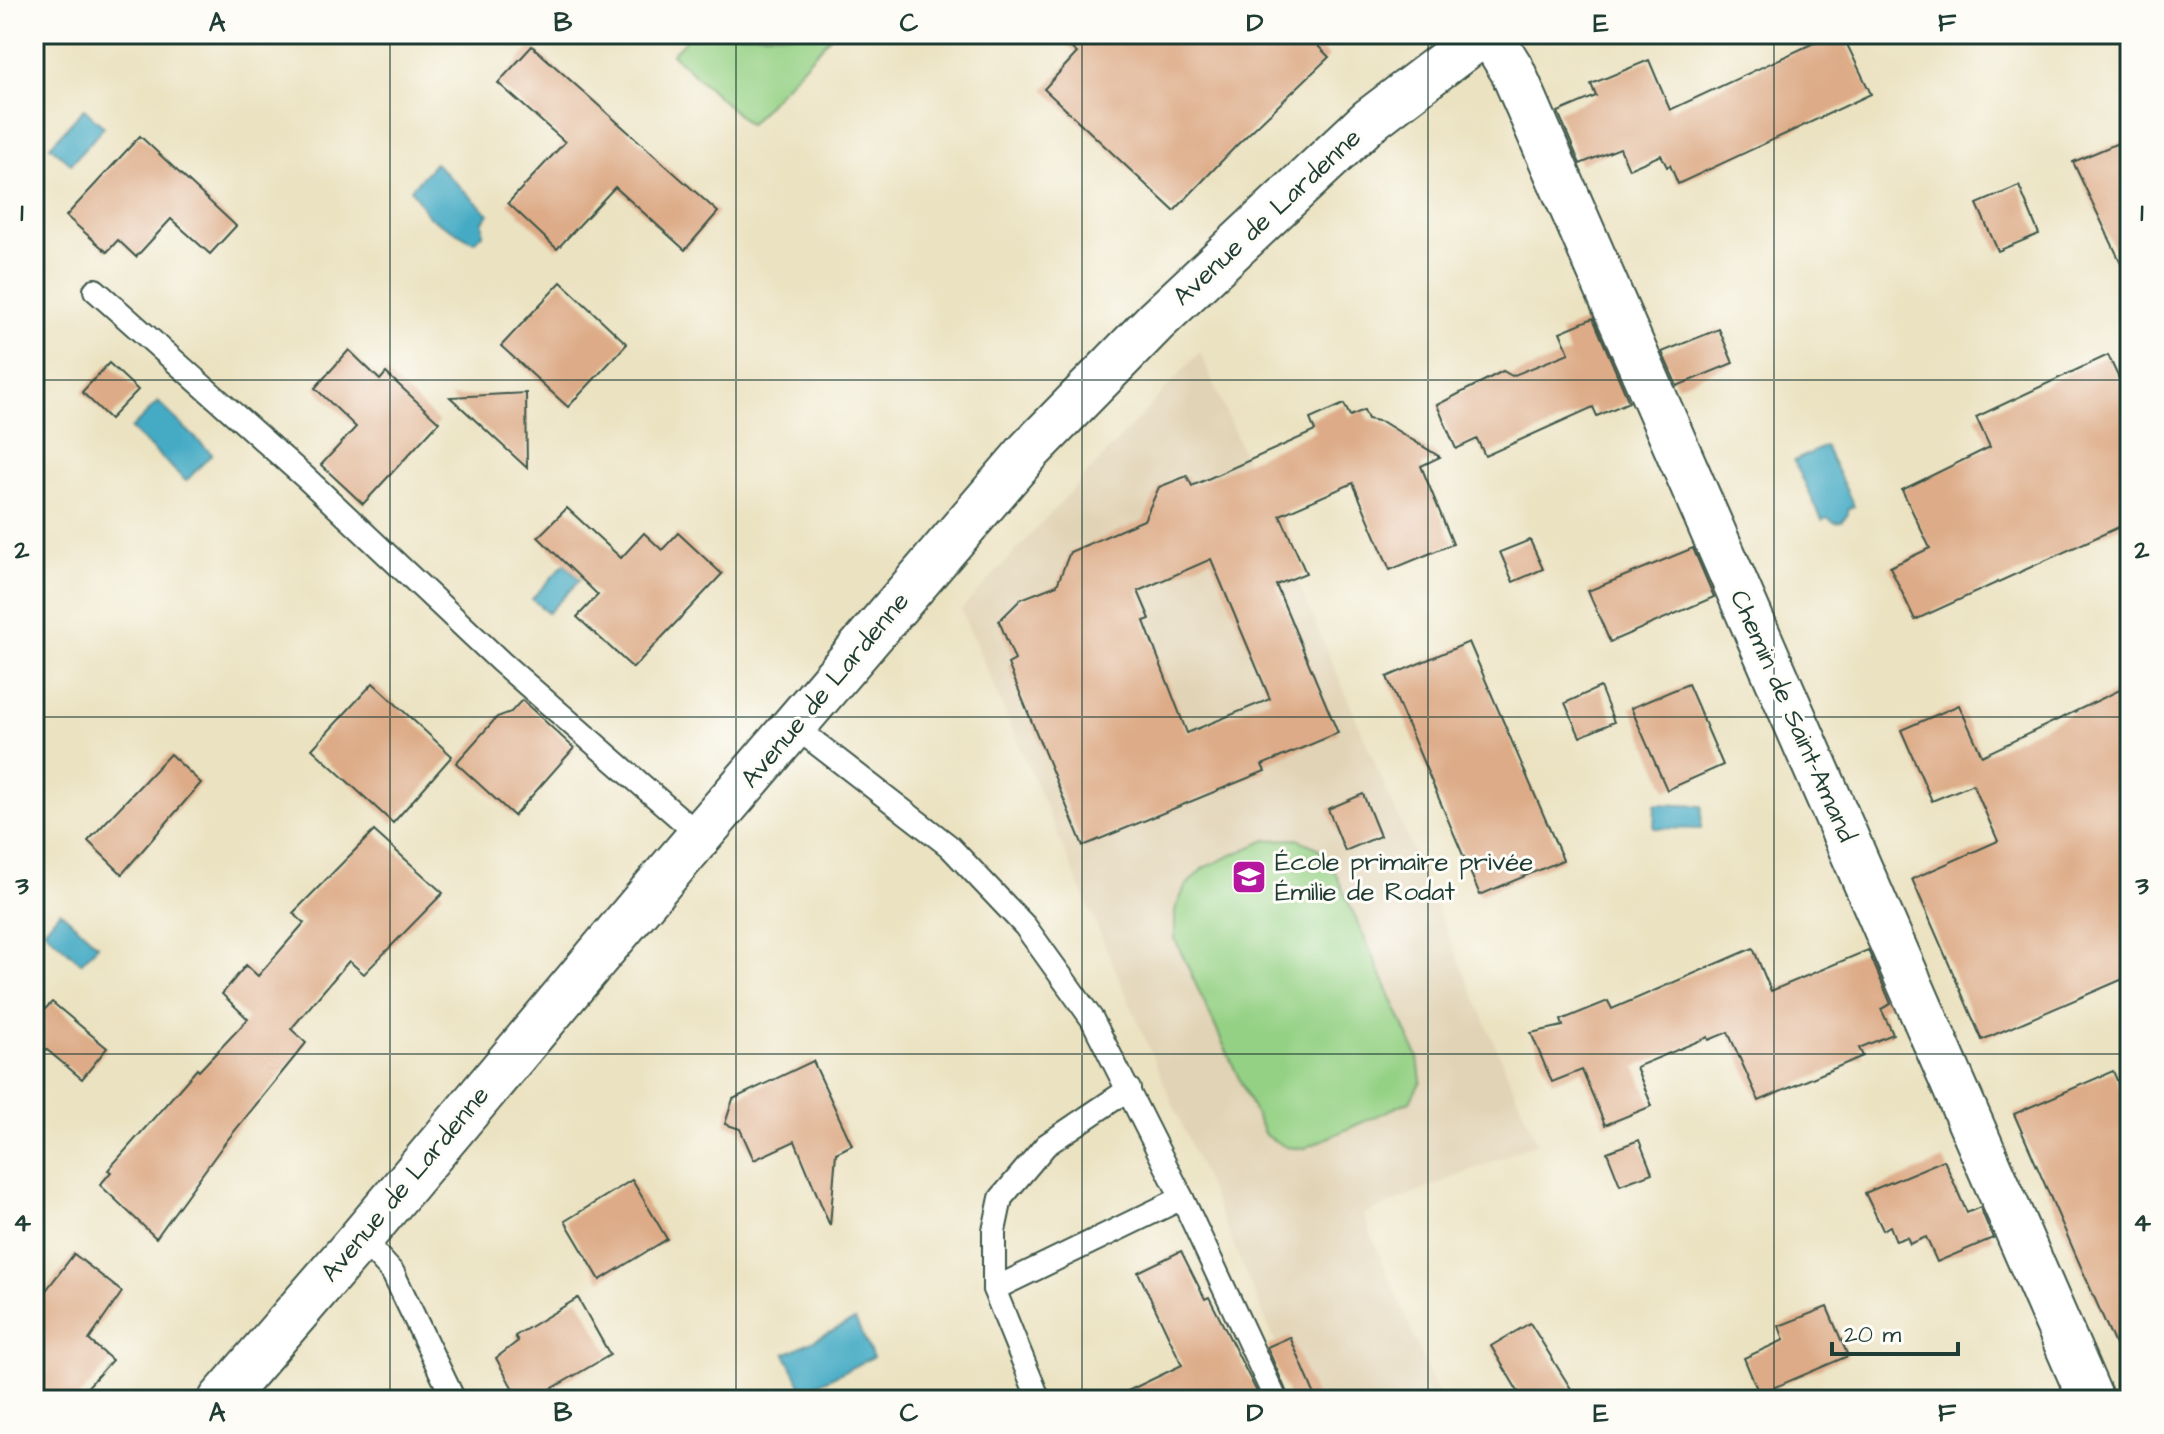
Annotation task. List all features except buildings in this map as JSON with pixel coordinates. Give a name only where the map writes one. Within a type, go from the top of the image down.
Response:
[{"type":"main road","name":"Avenue de Lardenne","points":[[221,1400],[1029,451],[1156,321],[1370,120],[1483,34]]},
{"type":"main road","name":"Chemin de Saint-Amand","points":[[1490,34],[1512,70],[2091,1400]]},
{"type":"lane","points":[[95,290],[307,479],[501,662],[700,836]]},
{"type":"lane","points":[[794,726],[949,846],[1025,926],[1092,1019],[1182,1198],[1276,1400]]},
{"type":"lane","points":[[1039,1400],[994,1289],[994,1231],[1001,1198],[1046,1145],[1129,1089]]},
{"type":"lane","points":[[994,1289],[1182,1198]]},
{"type":"lane","points":[[361,1238],[393,1273],[454,1400]]},
{"type":"shaded area","name":"École primaire privée Émilie de Rodat","points":[[1200,352],[1537,1143],[1363,1215],[1441,1400],[1300,1400],[961,610]]},
{"type":"green space","points":[[691,34],[833,34],[749,125],[672,54]]},
{"type":"green space","points":[[1297,839],[1316,847],[1331,863],[1418,1058],[1421,1081],[1410,1101],[1303,1149],[1286,1147],[1265,1135],[1175,939],[1175,910],[1185,887],[1203,868],[1266,840]]},
{"type":"water","points":[[84,109],[104,127],[71,164],[50,146]]},
{"type":"water","points":[[435,163],[489,214],[483,221],[483,234],[474,242],[429,217],[411,189]]},
{"type":"water","points":[[158,402],[212,454],[186,481],[131,429]]},
{"type":"water","points":[[1825,446],[1854,506],[1848,509],[1841,522],[1835,523],[1827,518],[1822,520],[1794,461]]},
{"type":"water","points":[[564,564],[580,580],[548,613],[532,599]]},
{"type":"water","points":[[1655,804],[1702,806],[1701,829],[1654,828]]},
{"type":"water","points":[[60,911],[98,945],[81,963],[44,930]]},
{"type":"water","points":[[855,1320],[873,1357],[804,1391],[785,1354]]},
{"type":"place","name":"École primaire privée Émilie de Rodat","points":[[1249,877]]}]
